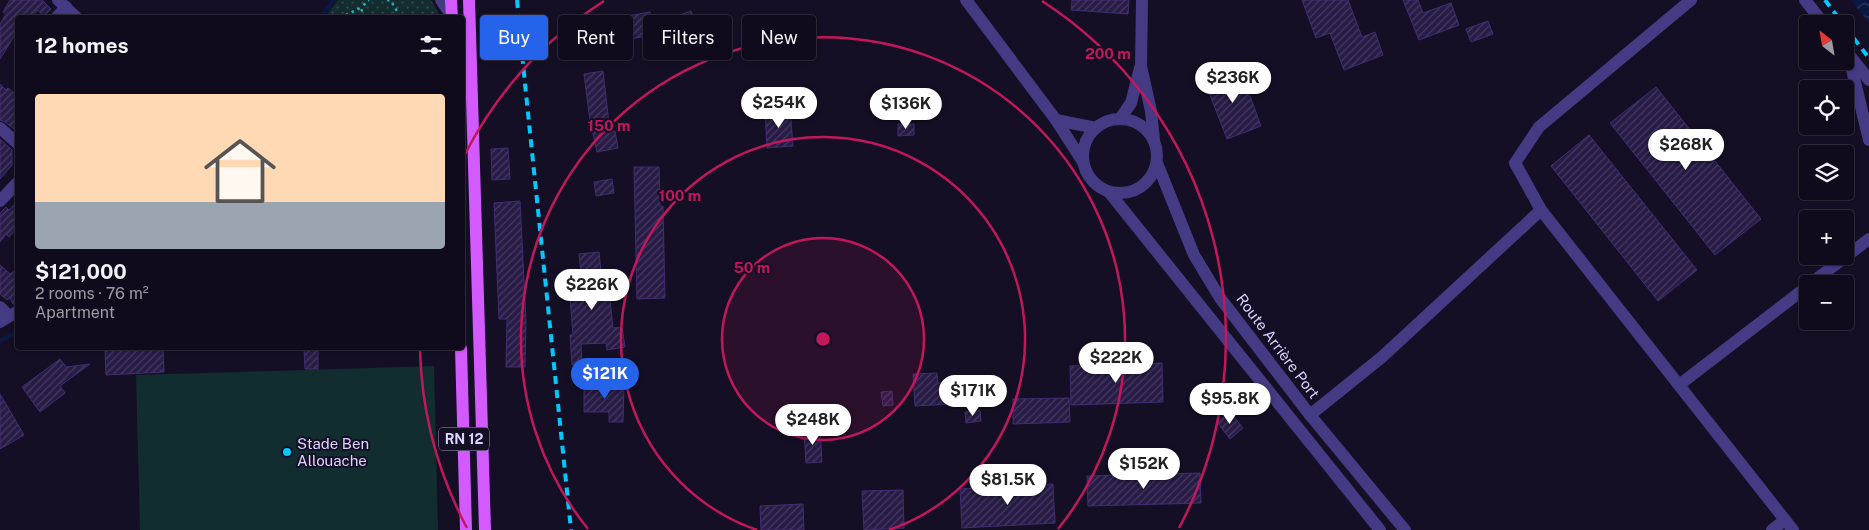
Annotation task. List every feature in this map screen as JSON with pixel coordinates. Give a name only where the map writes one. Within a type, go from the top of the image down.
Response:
[{"type":"main road","points":[[451,0],[452,15]]},
{"type":"main road","name":"RN 12","points":[[469,0],[485,530]]},
{"type":"main road","name":"RN 12","points":[[461,350],[466,530]]},
{"type":"street","points":[[441,0],[451,15]]},
{"type":"street","points":[[966,0],[1056,120],[1083,162],[1086,172],[1092,181],[1100,188],[1109,192],[1122,193],[1134,190],[1145,184],[1157,163],[1151,111],[1141,66]]},
{"type":"street","points":[[1120,119],[1132,103],[1141,66],[1142,0]]},
{"type":"street","points":[[1691,0],[1539,127],[1515,163],[1541,210],[1793,530]]},
{"type":"street","points":[[1805,0],[1817,15]]},
{"type":"street","points":[[62,4],[74,15]]},
{"type":"street","points":[[1854,62],[1869,80]]},
{"type":"street","points":[[1851,70],[1869,140]]},
{"type":"street","points":[[1083,162],[1083,149],[1088,137],[1103,123],[1120,119],[1130,120],[1148,131],[1154,140]]},
{"type":"street","points":[[1056,120],[1096,128]]},
{"type":"street","points":[[0,128],[15,141]]},
{"type":"street","name":"Route Arrière Port","points":[[1157,163],[1194,255],[1220,298],[1310,415],[1405,530]]},
{"type":"street","points":[[0,201],[15,185]]},
{"type":"street","points":[[1109,192],[1380,530]]},
{"type":"street","points":[[1310,415],[1382,357],[1541,210]]},
{"type":"street","points":[[1822,275],[1869,238]]},
{"type":"street","points":[[1679,385],[1799,293]]},
{"type":"street","points":[[1772,530],[1785,520]]},
{"type":"path","points":[[346,15],[362,7],[369,0]]},
{"type":"path","points":[[390,0],[399,15]]},
{"type":"path","points":[[361,15],[362,7]]},
{"type":"green space","points":[[338,0],[431,0],[440,15],[327,15]]},
{"type":"green space","name":"Stade Ben Allouache","points":[[434,366],[438,530],[140,530],[136,375]]},
{"type":"water","points":[[1851,0],[1869,0],[1869,23]]},
{"type":"building","points":[[10,0],[42,0],[51,9],[45,15],[37,10],[34,15],[15,15],[15,35],[0,59],[0,24],[6,14],[3,12]]},
{"type":"building","points":[[1072,0],[1129,0],[1128,14],[1071,10]]},
{"type":"building","points":[[1302,0],[1348,0],[1362,37],[1375,32],[1383,55],[1344,70],[1330,33],[1316,38]]},
{"type":"building","points":[[1403,0],[1418,0],[1423,13],[1451,3],[1459,25],[1419,40]]},
{"type":"building","points":[[691,11],[693,15],[680,15]]},
{"type":"building","points":[[650,12],[651,15],[643,15],[643,37],[633,38],[633,15]]},
{"type":"building","points":[[1488,21],[1493,34],[1471,42],[1466,29]]},
{"type":"building","points":[[1240,69],[1261,126],[1227,139],[1205,82]]},
{"type":"building","points":[[603,71],[610,132],[615,131],[618,148],[597,152],[591,129],[584,74]]},
{"type":"building","points":[[0,84],[6,90],[8,88],[15,94],[15,130],[0,120]]},
{"type":"building","points":[[1656,87],[1761,219],[1715,255],[1610,123]]},
{"type":"building","points":[[790,109],[793,146],[767,148],[765,111]]},
{"type":"building","points":[[898,124],[914,124],[914,135],[898,136]]},
{"type":"building","points":[[1589,135],[1697,270],[1658,301],[1551,166]]},
{"type":"building","points":[[0,139],[12,150],[12,165],[0,179]]},
{"type":"building","points":[[508,148],[510,179],[492,180],[491,149]]},
{"type":"building","points":[[634,167],[659,167],[660,206],[663,206],[665,298],[637,299]]},
{"type":"building","points":[[612,179],[614,193],[596,196],[594,182]]},
{"type":"building","points":[[520,201],[526,321],[525,367],[506,367],[507,319],[499,319],[494,203]]},
{"type":"building","points":[[15,204],[15,230],[9,237],[6,234],[0,242],[0,213],[6,207],[9,210]]},
{"type":"building","points":[[599,252],[604,300],[610,299],[613,328],[622,327],[625,347],[607,350],[606,343],[581,344],[582,365],[572,365],[570,335],[573,335],[569,285],[582,284],[579,254]]},
{"type":"building","points":[[0,265],[10,274],[15,271],[15,304],[13,304],[10,298],[7,300],[0,294]]},
{"type":"building","points":[[105,350],[163,350],[164,372],[106,375]]},
{"type":"building","points":[[304,350],[318,350],[318,369],[305,369]]},
{"type":"building","points":[[60,359],[66,367],[90,364],[60,386],[65,393],[40,412],[22,387]]},
{"type":"building","points":[[1162,363],[1163,402],[1071,405],[1070,366]]},
{"type":"building","points":[[937,373],[938,383],[972,382],[974,403],[915,406],[913,374]]},
{"type":"building","points":[[584,382],[624,385],[623,422],[609,422],[609,412],[584,412]]},
{"type":"building","points":[[892,391],[893,405],[883,406],[881,392]]},
{"type":"building","points":[[0,394],[24,435],[0,449]]},
{"type":"building","points":[[1069,398],[1070,422],[1013,424],[1013,399]]},
{"type":"building","points":[[980,411],[981,421],[966,423],[965,412]]},
{"type":"building","points":[[1230,412],[1243,428],[1230,439],[1217,422]]},
{"type":"building","points":[[820,429],[822,462],[806,463],[804,431]]},
{"type":"building","points":[[1200,473],[1201,503],[1088,506],[1087,476]]},
{"type":"building","points":[[1053,484],[1055,523],[962,528],[960,489]]},
{"type":"building","points":[[903,490],[904,528],[864,530],[862,491]]},
{"type":"building","points":[[803,504],[804,530],[761,530],[760,506]]},
{"type":"waterway","points":[[322,15],[334,0]]},
{"type":"waterway","points":[[0,341],[15,333]]},
{"type":"railway","points":[[517,0],[571,530]]},
{"type":"railway","points":[[1825,0],[1836,15]]},
{"type":"railway","points":[[1854,39],[1869,58]]},
{"type":"place","name":"Stade Ben Allouache","points":[[287,452]]}]
